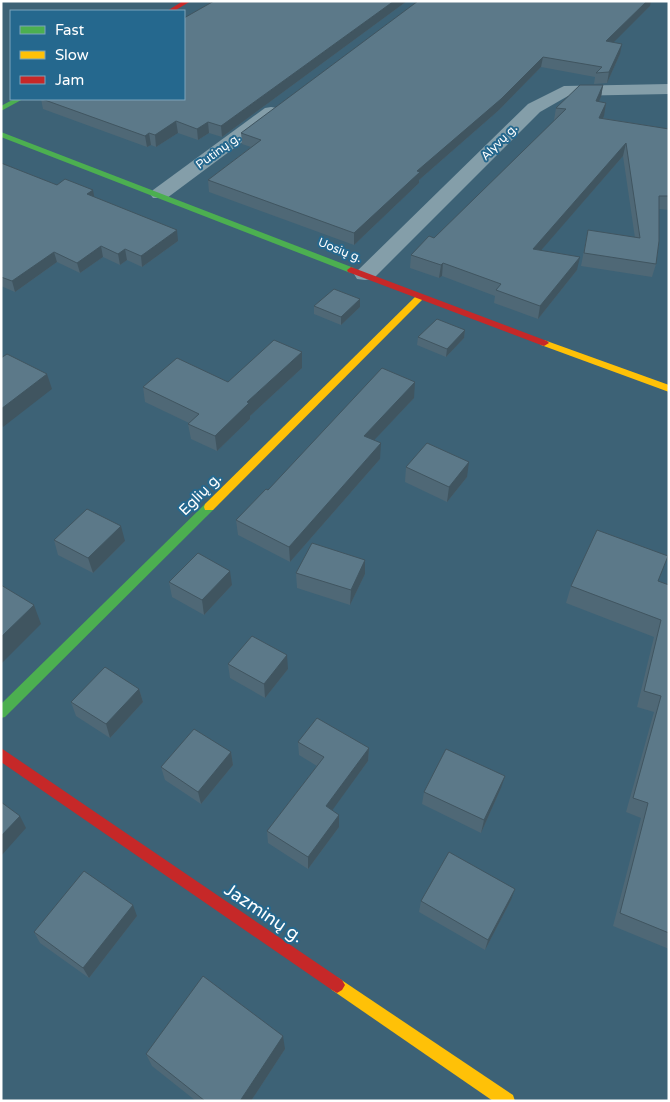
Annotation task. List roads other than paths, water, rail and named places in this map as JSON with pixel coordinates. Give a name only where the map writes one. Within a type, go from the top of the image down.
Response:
[{"type":"street","points":[[172,10],[188,1]]},
{"type":"street","name":"Alyvų g.","points":[[365,274],[534,108],[564,91],[669,89]]},
{"type":"street","points":[[1,109],[17,100]]},
{"type":"street","name":"Putinų g.","points":[[160,194],[287,100]]},
{"type":"street","name":"Uosių g.","points":[[1,134],[160,194],[420,297],[669,389]]},
{"type":"street","name":"Eglių g.","points":[[1,713],[420,297]]},
{"type":"street","name":"Jazminų g.","points":[[1,754],[507,1101]]}]
